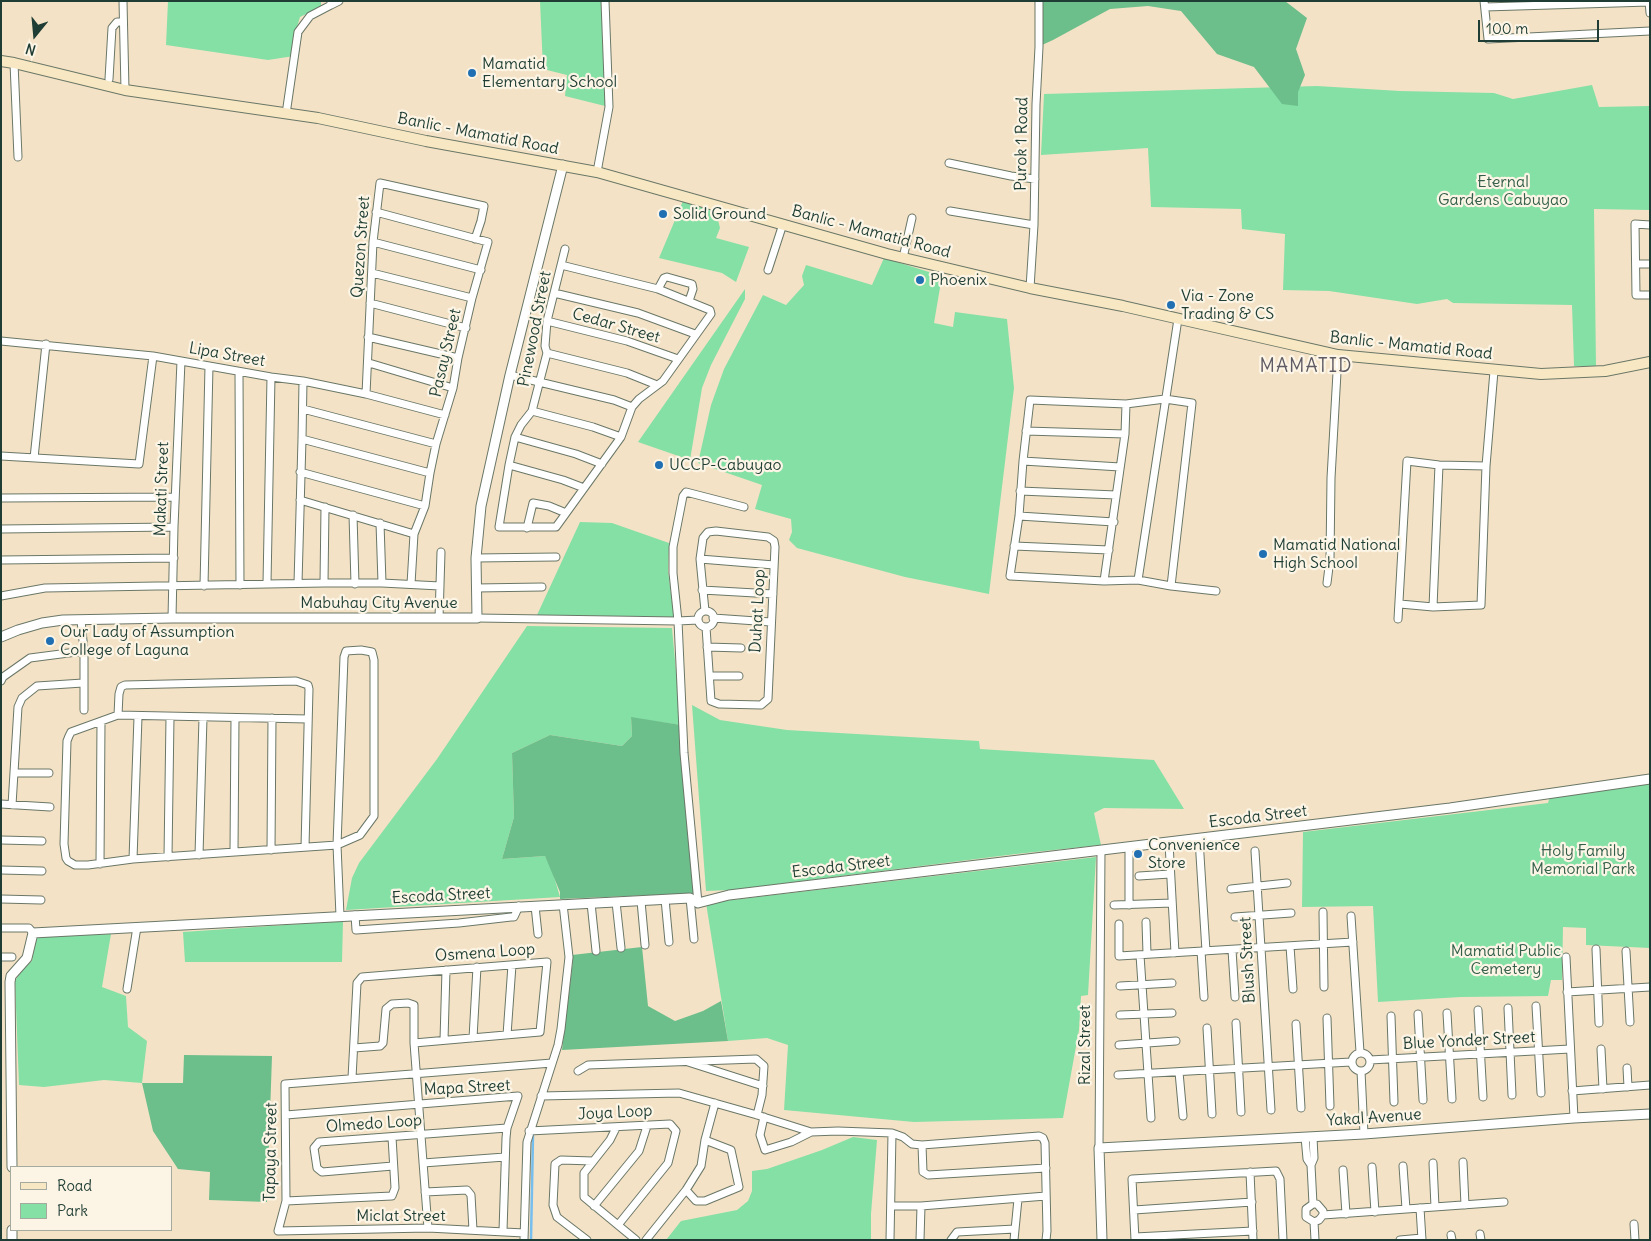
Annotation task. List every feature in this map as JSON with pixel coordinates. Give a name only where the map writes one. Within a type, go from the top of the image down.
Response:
[{"type":"main road","name":"Banlic - Mamatid Road","points":[[1,61],[124,90],[318,118],[426,141],[597,172],[903,258],[1030,288],[1338,355],[1541,374],[1605,371],[1650,362]]},
{"type":"street","points":[[123,1],[124,90]]},
{"type":"street","points":[[286,114],[298,32],[310,16],[331,3],[339,1]]},
{"type":"street","points":[[597,172],[609,107],[606,1]]},
{"type":"street","name":"Purok 1 Road","points":[[1030,288],[1034,225],[1039,1]]},
{"type":"street","points":[[1650,12],[1649,1],[1484,4],[1488,39],[1650,31]]},
{"type":"street","points":[[109,79],[112,28],[117,22],[122,22]]},
{"type":"street","points":[[14,63],[18,157]]},
{"type":"street","points":[[949,163],[1010,176],[1035,179]]},
{"type":"street","name":"Mabuhay City Avenue","points":[[1,637],[42,623],[81,620],[172,618],[477,618],[476,558],[481,506],[510,375],[563,165]]},
{"type":"street","name":"Quezon Street","points":[[366,394],[369,363],[368,337],[373,242],[380,183],[484,206],[475,239]]},
{"type":"street","points":[[950,210],[1034,225]]},
{"type":"street","points":[[376,212],[475,239]]},
{"type":"street","points":[[903,258],[912,218]]},
{"type":"street","points":[[768,270],[782,224]]},
{"type":"street","points":[[1650,225],[1635,224],[1636,295],[1650,295]]},
{"type":"street","name":"Pasay Street","points":[[411,584],[414,534],[425,506],[436,444],[454,388],[458,358],[488,242],[475,239]]},
{"type":"street","points":[[373,242],[481,270]]},
{"type":"street","name":"Pinewood Street","points":[[527,528],[499,528],[515,437],[521,425],[532,411],[547,353],[545,346],[547,321],[565,249]]},
{"type":"street","points":[[561,264],[658,289],[710,310],[711,314],[663,381],[639,399],[632,407],[620,437],[602,464],[556,527],[527,528],[532,503],[549,506],[566,513]]},
{"type":"street","points":[[1636,264],[1650,264]]},
{"type":"street","points":[[372,273],[472,298]]},
{"type":"street","points":[[658,289],[664,278],[667,277],[692,284],[688,301]]},
{"type":"street","points":[[554,293],[638,313],[696,334]]},
{"type":"street","points":[[370,303],[466,328]]},
{"type":"street","points":[[1138,580],[1178,319]]},
{"type":"street","name":"Cedar Street","points":[[547,321],[627,341],[678,359]]},
{"type":"street","points":[[368,337],[458,358]]},
{"type":"street","name":"Lipa Street","points":[[1,341],[154,356],[239,372],[302,381],[366,394],[445,415]]},
{"type":"street","points":[[34,458],[46,344]]},
{"type":"street","points":[[547,353],[620,370],[657,385]]},
{"type":"street","points":[[1327,583],[1330,559],[1331,478],[1338,355]]},
{"type":"street","points":[[1,456],[139,464],[154,356]]},
{"type":"street","name":"Makati Street","points":[[172,618],[181,361]]},
{"type":"street","points":[[369,363],[454,388]]},
{"type":"street","points":[[204,586],[209,366]]},
{"type":"street","points":[[1400,604],[1433,606],[1481,605],[1486,466],[1494,371]]},
{"type":"street","points":[[239,372],[240,585]]},
{"type":"street","points":[[510,375],[614,400],[632,407]]},
{"type":"street","points":[[268,583],[271,377]]},
{"type":"street","points":[[298,583],[303,409],[302,381]]},
{"type":"street","points":[[1170,586],[1192,403],[1165,400],[1126,404],[1030,400],[1019,516],[1010,576],[1104,581],[1138,580],[1170,586],[1216,591]]},
{"type":"street","points":[[1104,581],[1114,522],[1125,434],[1126,404]]},
{"type":"street","points":[[303,409],[436,444]]},
{"type":"street","points":[[532,411],[593,426],[620,437]]},
{"type":"street","points":[[1026,431],[1125,434]]},
{"type":"street","points":[[515,437],[576,454],[602,464]]},
{"type":"street","points":[[302,439],[430,473]]},
{"type":"street","points":[[1023,461],[1120,467]]},
{"type":"street","points":[[1398,619],[1407,461],[1486,466]]},
{"type":"street","points":[[1433,606],[1439,464]]},
{"type":"street","points":[[509,465],[584,488]]},
{"type":"street","points":[[300,472],[425,506]]},
{"type":"street","points":[[1020,491],[1116,495]]},
{"type":"street","points":[[698,903],[684,753],[673,547],[683,496],[686,492],[744,507]]},
{"type":"street","points":[[1,498],[175,497]]},
{"type":"street","points":[[300,500],[414,534]]},
{"type":"street","points":[[324,583],[325,507]]},
{"type":"street","points":[[353,515],[355,584]]},
{"type":"street","points":[[1019,516],[1114,522]]},
{"type":"street","points":[[380,524],[382,583]]},
{"type":"street","points":[[1,529],[174,527]]},
{"type":"street","name":"Duhat Loop","points":[[705,611],[700,559],[703,538],[708,532],[716,531],[768,537],[774,541],[768,699],[761,705],[720,704],[712,701],[706,627]]},
{"type":"street","points":[[1014,546],[1109,550]]},
{"type":"street","points":[[439,618],[441,552]]},
{"type":"street","points":[[476,558],[556,557]]},
{"type":"street","points":[[1,560],[174,558]]},
{"type":"street","points":[[700,559],[774,565]]},
{"type":"street","points":[[1,596],[45,588],[173,587],[268,583],[382,583],[440,586]]},
{"type":"street","points":[[476,588],[542,587]]},
{"type":"street","points":[[702,590],[773,594]]},
{"type":"street","points":[[705,611],[711,613],[713,618],[711,624],[706,627],[700,625],[698,620],[700,614],[705,611]]},
{"type":"street","points":[[477,618],[678,622],[698,620]]},
{"type":"street","points":[[713,618],[771,622]]},
{"type":"street","points":[[81,620],[84,651],[84,710]]},
{"type":"street","points":[[708,647],[741,648]]},
{"type":"street","points":[[308,719],[118,716],[71,732],[67,741],[64,844],[66,858],[75,865],[100,864],[168,857],[337,845],[360,835],[374,816],[374,660],[372,652],[361,650],[346,651],[344,657],[337,845],[340,916]]},
{"type":"street","points":[[1,681],[30,658],[84,651]]},
{"type":"street","points":[[710,676],[738,676]]},
{"type":"street","points":[[118,716],[119,694],[121,688],[125,685],[304,682],[309,689],[305,847]]},
{"type":"street","points":[[12,805],[18,707],[22,698],[37,686],[84,683]]},
{"type":"street","points":[[133,860],[138,717]]},
{"type":"street","points":[[168,857],[170,717]]},
{"type":"street","points":[[199,855],[203,718]]},
{"type":"street","points":[[234,852],[235,718]]},
{"type":"street","points":[[271,850],[272,718]]},
{"type":"street","points":[[100,864],[101,722]]},
{"type":"street","points":[[14,773],[49,773]]},
{"type":"street","name":"Escoda Street","points":[[698,903],[729,895],[1450,808],[1650,779]]},
{"type":"street","points":[[1,804],[50,807]]},
{"type":"street","points":[[1199,839],[1204,997]]},
{"type":"street","points":[[1,840],[42,841]]},
{"type":"street","points":[[1168,843],[1175,953]]},
{"type":"street","points":[[1129,848],[1129,905]]},
{"type":"street","name":"Rizal Street","points":[[1101,851],[1099,1148],[1102,1240]]},
{"type":"street","name":"Blush Street","points":[[1255,851],[1270,1110]]},
{"type":"street","points":[[1,870],[42,871]]},
{"type":"street","points":[[1138,876],[1170,874]]},
{"type":"street","points":[[1231,889],[1287,883]]},
{"type":"street","points":[[690,898],[698,903]]},
{"type":"street","points":[[690,898],[694,939]]},
{"type":"street","name":"Escoda Street","points":[[34,933],[690,898]]},
{"type":"street","points":[[1,899],[41,900]]},
{"type":"street","points":[[665,899],[669,942]]},
{"type":"street","points":[[641,901],[646,945]]},
{"type":"street","points":[[616,902],[621,948]]},
{"type":"street","points":[[591,903],[596,951]]},
{"type":"street","points":[[1114,905],[1172,903]]},
{"type":"street","points":[[524,1236],[527,1142],[561,1029],[568,957],[563,904]]},
{"type":"street","points":[[355,915],[356,930],[458,923],[510,917],[514,916],[519,906]]},
{"type":"street","points":[[535,906],[538,934]]},
{"type":"street","points":[[1323,912],[1324,987]]},
{"type":"street","points":[[1235,917],[1292,913]]},
{"type":"street","points":[[1351,916],[1360,1052]]},
{"type":"street","points":[[1146,922],[1141,985],[1151,1118]]},
{"type":"street","points":[[1119,924],[1119,956],[1353,942]]},
{"type":"street","points":[[127,990],[137,927]]},
{"type":"street","points":[[1,928],[29,928],[34,933],[27,958],[11,976],[10,982],[12,1166]]},
{"type":"street","points":[[1290,946],[1293,989]]},
{"type":"street","points":[[1596,949],[1599,1024]]},
{"type":"street","points":[[1232,950],[1235,997]]},
{"type":"street","points":[[1626,951],[1630,1022]]},
{"type":"street","points":[[1566,956],[1574,1118]]},
{"type":"street","points":[[1,957],[12,957]]},
{"type":"street","name":"Osmena Loop","points":[[352,1078],[357,983],[362,977],[547,962],[540,1032],[414,1043]]},
{"type":"street","points":[[507,1036],[512,965]]},
{"type":"street","points":[[473,1038],[476,967]]},
{"type":"street","points":[[444,1040],[446,970]]},
{"type":"street","points":[[1120,986],[1172,983]]},
{"type":"street","points":[[1567,992],[1650,987]]},
{"type":"street","points":[[354,1048],[380,1046],[383,1043],[386,1008],[392,1004],[408,1003],[414,1005],[414,1043],[428,1228]]},
{"type":"street","points":[[1536,1006],[1541,1093]]},
{"type":"street","points":[[1508,1008],[1512,1095]]},
{"type":"street","points":[[1478,1010],[1483,1096]]},
{"type":"street","points":[[1120,1015],[1172,1013]]},
{"type":"street","points":[[1447,1013],[1452,1098]]},
{"type":"street","points":[[1418,1014],[1422,1100]]},
{"type":"street","points":[[1390,1016],[1394,1102]]},
{"type":"street","points":[[1327,1018],[1330,1106]]},
{"type":"street","points":[[1236,1023],[1241,1112]]},
{"type":"street","points":[[1296,1024],[1301,1108]]},
{"type":"street","points":[[1208,1028],[1212,1114]]},
{"type":"street","points":[[1119,1046],[1176,1041]]},
{"type":"street","name":"Blue Yonder Street","points":[[1370,1060],[1570,1049]]},
{"type":"street","points":[[1601,1049],[1603,1089]]},
{"type":"street","points":[[1360,1052],[1368,1055],[1370,1060],[1368,1068],[1360,1071],[1353,1067],[1351,1062],[1354,1055],[1360,1052]]},
{"type":"street","points":[[578,1071],[588,1064],[756,1059],[764,1066],[760,1135],[765,1150],[791,1142],[811,1132]]},
{"type":"street","points":[[680,1060],[763,1086]]},
{"type":"street","points":[[1118,1075],[1351,1062]]},
{"type":"street","name":"Tapaya Street","points":[[278,1231],[286,1201],[285,1084],[552,1063]]},
{"type":"street","points":[[1627,1068],[1628,1087]]},
{"type":"street","points":[[1360,1071],[1364,1134]]},
{"type":"street","points":[[1180,1072],[1182,1116]]},
{"type":"street","points":[[1572,1091],[1650,1086]]},
{"type":"street","points":[[542,1096],[679,1093],[811,1132],[892,1133],[903,1137],[912,1144],[922,1145],[1039,1136],[1046,1143],[1046,1240]]},
{"type":"street","name":"Mapa Street","points":[[286,1115],[518,1096],[507,1128],[503,1231]]},
{"type":"street","points":[[646,1240],[686,1190],[701,1166],[705,1140],[716,1103]]},
{"type":"street","name":"Yakal Avenue","points":[[1099,1148],[1364,1134],[1650,1114]]},
{"type":"street","name":"Joya Loop","points":[[529,1131],[670,1124],[676,1131],[668,1163],[618,1225]]},
{"type":"street","points":[[594,1206],[638,1150],[647,1126]]},
{"type":"street","name":"Olmedo Loop","points":[[394,1166],[322,1172],[316,1168],[314,1148],[319,1142],[507,1128]]},
{"type":"street","points":[[616,1128],[610,1140],[584,1173],[584,1197],[636,1240]]},
{"type":"street","points":[[890,1240],[892,1133]]},
{"type":"street","points":[[286,1201],[392,1196],[395,1188],[392,1137]]},
{"type":"street","points":[[1310,1137],[1314,1158],[1311,1165],[1313,1204]]},
{"type":"street","points":[[686,1190],[696,1201],[705,1202],[739,1187],[731,1150],[705,1140]]},
{"type":"street","points":[[922,1145],[923,1172],[928,1175],[1046,1168]]},
{"type":"street","points":[[423,1163],[505,1157]]},
{"type":"street","points":[[587,1240],[557,1217],[552,1205],[554,1164],[561,1160],[594,1160]]},
{"type":"street","points":[[1462,1162],[1465,1204]]},
{"type":"street","points":[[1433,1163],[1435,1207]]},
{"type":"street","points":[[1403,1166],[1406,1209]]},
{"type":"street","points":[[1372,1167],[1375,1212]]},
{"type":"street","points":[[1343,1170],[1346,1214]]},
{"type":"street","points":[[1253,1230],[1135,1239],[1132,1179],[1276,1171],[1280,1179],[1283,1240]]},
{"type":"street","points":[[1250,1172],[1254,1240]]},
{"type":"street","points":[[425,1192],[467,1190],[472,1195],[473,1230]]},
{"type":"street","points":[[892,1206],[921,1206],[1046,1196]]},
{"type":"street","points":[[1014,1240],[1018,1199]]},
{"type":"street","points":[[1134,1210],[1252,1202]]},
{"type":"street","points":[[1323,1215],[1504,1202]]},
{"type":"street","points":[[1313,1204],[1321,1207],[1323,1215],[1320,1220],[1314,1222]]},
{"type":"street","points":[[1313,1204],[1306,1209],[1305,1213],[1314,1222]]},
{"type":"street","points":[[920,1240],[921,1206]]},
{"type":"street","points":[[1400,1240],[1422,1239],[1420,1208]]},
{"type":"street","points":[[1314,1222],[1315,1240]]},
{"type":"street","points":[[1634,1224],[1634,1240]]},
{"type":"street","name":"Miclat Street","points":[[278,1231],[428,1228],[503,1231],[524,1236]]},
{"type":"street","points":[[951,1240],[958,1232],[1015,1229]]},
{"type":"green space","points":[[168,1],[321,1],[321,7],[300,17],[297,27],[302,35],[299,49],[294,56],[268,60],[166,45]]},
{"type":"green space","points":[[540,1],[605,1],[609,107],[565,96],[567,75],[543,69]]},
{"type":"green space","points":[[1043,1],[1285,1],[1307,18],[1296,49],[1305,75],[1298,92],[1298,106],[1282,104],[1254,67],[1217,54],[1181,11],[1148,6],[1110,9],[1042,45]]},
{"type":"green space","name":"Eternal Gardens Cabuyao","points":[[1592,85],[1599,107],[1650,106],[1650,210],[1594,209],[1596,366],[1574,366],[1572,305],[1453,303],[1447,299],[1417,304],[1329,291],[1283,290],[1285,234],[1242,229],[1241,209],[1151,207],[1148,148],[1041,155],[1044,94],[1317,86],[1400,91],[1494,93],[1513,99]]},
{"type":"green space","points":[[683,201],[715,208],[720,228],[716,238],[749,247],[736,282],[722,273],[659,258]]},
{"type":"green space","points":[[884,258],[942,276],[934,323],[953,327],[955,312],[1007,319],[1014,388],[989,594],[905,577],[797,548],[789,540],[792,532],[791,519],[755,509],[762,485],[698,463],[711,405],[724,369],[763,295],[786,305],[804,285],[802,276],[806,265],[872,285]]},
{"type":"green space","points":[[745,289],[745,299],[711,365],[702,388],[690,460],[638,442]]},
{"type":"green space","points":[[580,522],[612,523],[669,543],[668,571],[674,617],[537,615]]},
{"type":"green space","points":[[527,626],[672,628],[681,725],[631,718],[632,736],[622,746],[550,735],[512,753],[514,817],[502,859],[545,856],[552,870],[560,897],[346,910],[352,878],[359,863],[437,759]]},
{"type":"green space","points":[[692,705],[720,720],[787,730],[979,741],[980,749],[1154,760],[1184,809],[1104,808],[1094,813],[1101,845],[731,890],[706,891]]},
{"type":"green space","points":[[631,717],[681,725],[699,893],[560,899],[560,892],[545,856],[502,859],[514,817],[512,753],[550,735],[622,746],[632,736]]},
{"type":"green space","points":[[1650,782],[1650,948],[1586,945],[1586,928],[1563,927],[1562,980],[1551,980],[1548,996],[1461,997],[1378,1002],[1373,906],[1302,907],[1303,832],[1548,803],[1550,796]]},
{"type":"green space","points":[[1096,857],[1088,995],[1081,996],[1079,1030],[1063,1118],[914,1122],[784,1110],[788,1045],[767,1038],[728,1041],[706,903]]},
{"type":"green space","points":[[343,921],[342,962],[185,962],[183,932]]},
{"type":"green space","points":[[111,934],[102,987],[126,996],[128,1027],[147,1041],[142,1083],[104,1080],[44,1087],[19,1085],[15,981],[22,970],[32,961],[36,937]]},
{"type":"green space","points":[[642,947],[648,1006],[675,1021],[703,1011],[721,1001],[728,1041],[562,1050],[573,960],[572,955]]},
{"type":"green space","points":[[184,1055],[272,1056],[267,1202],[209,1200],[210,1172],[178,1169],[153,1131],[142,1083],[183,1083]]},
{"type":"green space","points":[[853,1137],[877,1140],[871,1214],[871,1240],[666,1240],[681,1221],[737,1210],[748,1201],[752,1191],[752,1171],[767,1169]]},
{"type":"waterway","points":[[531,1240],[533,1136]]},
{"type":"place","name":"Mamatid Elementary School","points":[[472,73]]},
{"type":"place","name":"Solid Ground","points":[[663,214]]},
{"type":"place","name":"Phoenix","points":[[920,280]]},
{"type":"place","name":"Via - Zone Trading & CS","points":[[1171,305]]},
{"type":"place","name":"UCCP-Cabuyao","points":[[659,465]]},
{"type":"place","name":"Mamatid National High School","points":[[1263,554]]},
{"type":"place","name":"Our Lady of Assumption College of Laguna","points":[[50,641]]},
{"type":"place","name":"Convenience Store","points":[[1138,854]]},
{"type":"district","name":"MAMATID","points":[[1306,367]]},
{"type":"park label","name":"Holy Family Memorial Park","points":[[1583,860]]},
{"type":"park label","name":"Mamatid Public Cemetery","points":[[1506,960]]}]
